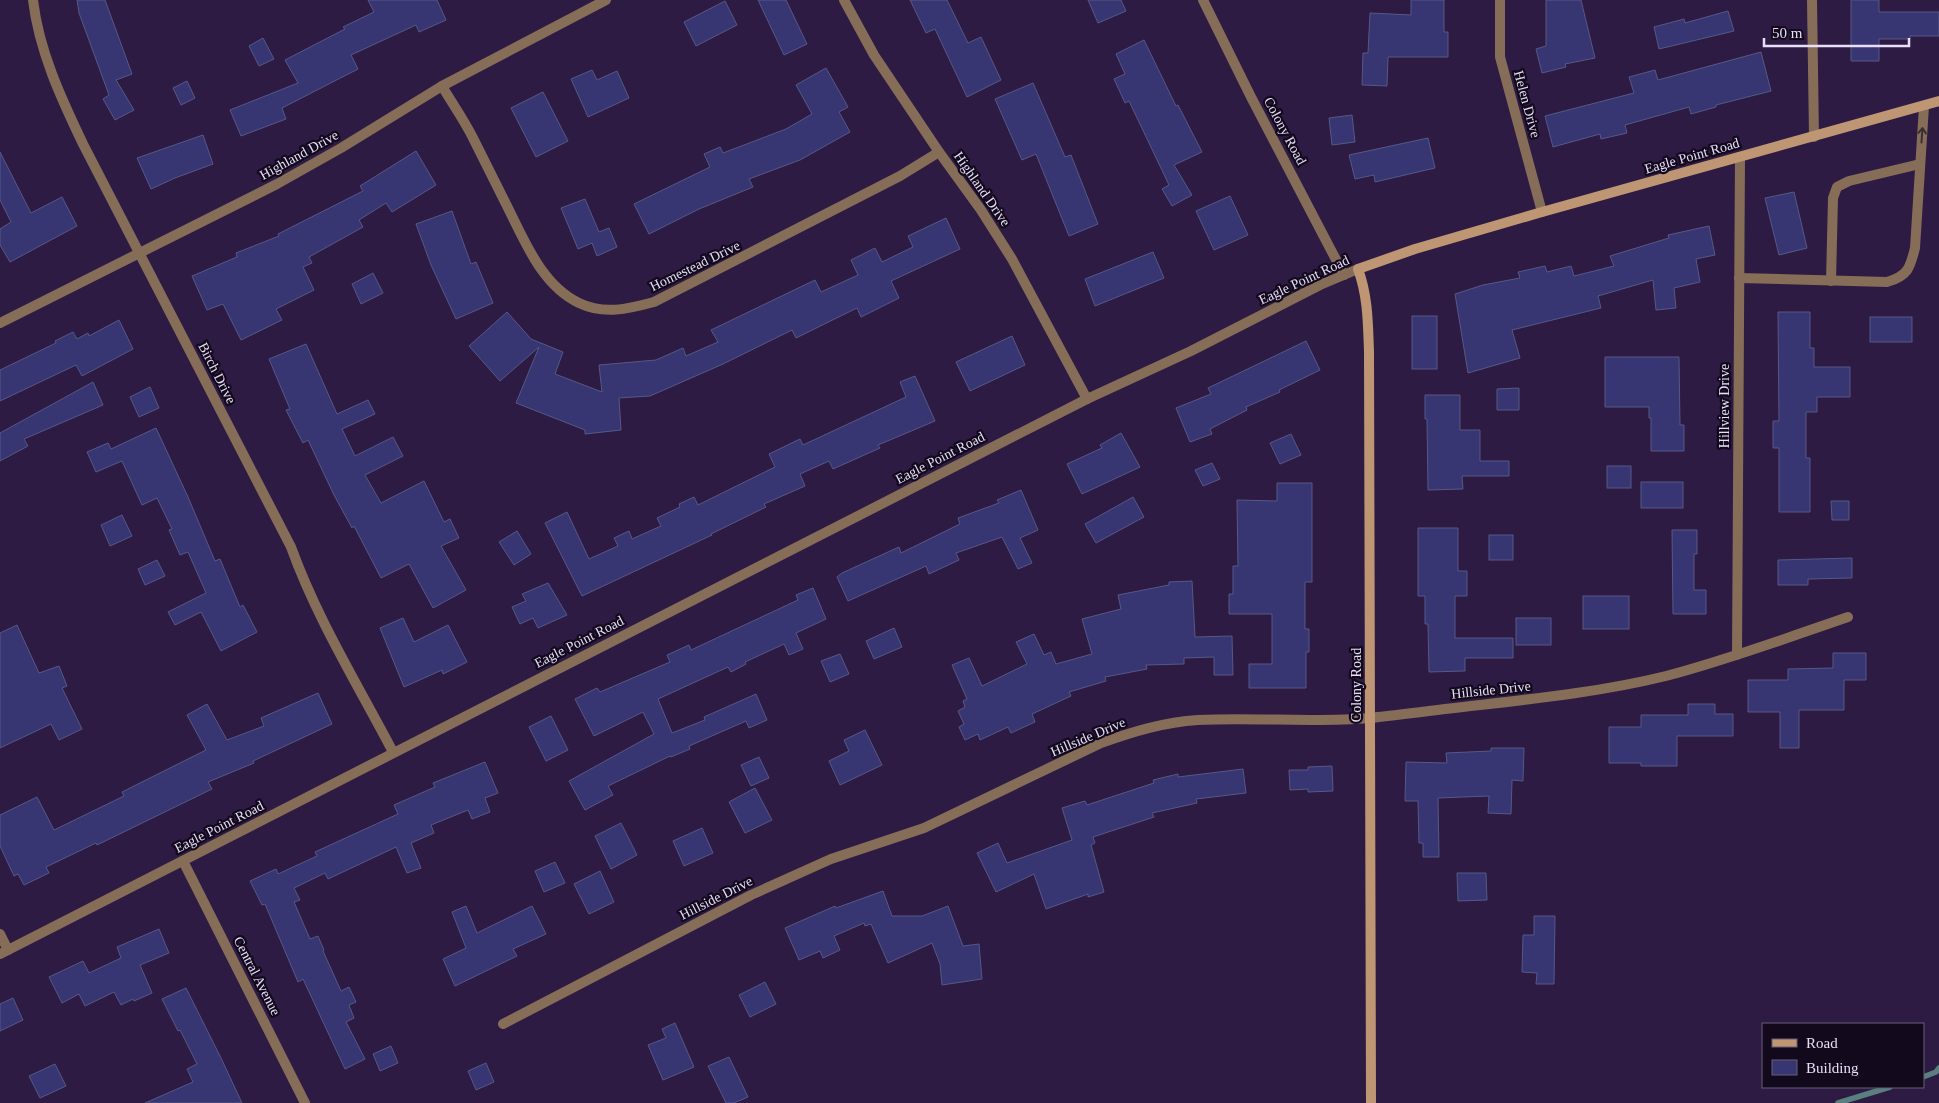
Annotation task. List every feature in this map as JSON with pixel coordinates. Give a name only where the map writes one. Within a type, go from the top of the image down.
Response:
[{"type":"street","name":"Birch Drive","points":[[32,0],[43,49],[58,91],[291,547],[301,575],[327,628],[393,752]]},
{"type":"street","name":"Highland Drive","points":[[0,323],[277,184],[341,148],[442,86],[606,0]]},
{"type":"street","name":"Highland Drive","points":[[844,0],[874,55],[939,152],[981,210],[1012,259],[1087,399]]},
{"type":"street","name":"Colony Road","points":[[1203,0],[1344,274]]},
{"type":"street","name":"Helen Drive","points":[[1500,0],[1500,58],[1542,212]]},
{"type":"street","points":[[1812,0],[1814,137]]},
{"type":"street","name":"Homestead Drive","points":[[442,86],[472,136],[531,253],[547,276],[567,296],[579,303],[598,309],[626,309],[654,302],[900,176],[939,152]]},
{"type":"street","name":"Eagle Point Road","points":[[4,952],[1087,399],[1191,351],[1344,274],[1415,249],[1542,212],[1939,101]]},
{"type":"street","points":[[1739,278],[1888,282],[1901,278],[1911,264],[1915,248],[1924,106]]},
{"type":"street","name":"Hillview Drive","points":[[1737,656],[1740,157]]},
{"type":"street","points":[[1831,281],[1832,198],[1837,187],[1850,181],[1920,164]]},
{"type":"street","name":"Colony Road","points":[[1358,269],[1367,308],[1369,352],[1371,1103]]},
{"type":"street","name":"Hillside Drive","points":[[503,1024],[751,895],[831,859],[924,828],[1101,744],[1129,734],[1157,726],[1196,720],[1336,720],[1370,718],[1535,699],[1608,688],[1665,676],[1737,656],[1848,617]]},
{"type":"street","name":"Central Avenue","points":[[183,861],[305,1103]]},
{"type":"street","points":[[0,934],[4,952]]},
{"type":"building","points":[[77,0],[105,0],[132,74],[116,80],[134,110],[115,120],[103,99],[109,95],[79,13]]},
{"type":"building","points":[[368,0],[437,0],[446,20],[419,32],[416,25],[351,55],[358,69],[282,108],[286,119],[241,136],[230,110],[298,83],[285,60],[345,29],[343,27],[374,12]]},
{"type":"building","points":[[758,0],[786,0],[807,44],[784,55]]},
{"type":"building","points":[[910,0],[947,0],[968,43],[981,37],[1001,80],[967,97],[935,29],[926,33]]},
{"type":"building","points":[[1088,0],[1121,0],[1126,11],[1098,23]]},
{"type":"building","points":[[1411,0],[1444,0],[1444,32],[1448,32],[1448,57],[1388,57],[1387,86],[1362,85],[1363,53],[1368,53],[1370,13],[1411,15]]},
{"type":"building","points":[[1546,0],[1581,0],[1595,58],[1565,64],[1566,67],[1542,73],[1536,49],[1546,46]]},
{"type":"building","points":[[1851,0],[1879,0],[1879,12],[1939,12],[1939,36],[1910,36],[1910,39],[1879,39],[1879,61],[1851,61]]},
{"type":"building","points":[[725,1],[737,25],[696,46],[684,22]]},
{"type":"building","points":[[1728,11],[1734,31],[1659,49],[1654,27],[1684,19],[1685,23]]},
{"type":"building","points":[[263,38],[274,59],[259,66],[249,46]]},
{"type":"building","points":[[1144,40],[1176,106],[1178,105],[1202,152],[1174,165],[1192,195],[1172,206],[1162,189],[1169,185],[1129,101],[1125,103],[1114,79],[1125,74],[1116,54]]},
{"type":"building","points":[[1761,52],[1771,91],[1716,105],[1716,107],[1691,114],[1689,107],[1625,125],[1627,133],[1601,139],[1600,134],[1553,147],[1545,116],[1634,93],[1629,77],[1655,70],[1658,80]]},
{"type":"building","points":[[826,68],[848,107],[839,112],[850,132],[800,160],[749,179],[753,187],[699,209],[649,234],[634,204],[710,167],[704,154],[720,147],[723,153],[786,129],[812,114],[796,85]]},
{"type":"building","points":[[592,70],[597,80],[617,71],[629,98],[588,117],[571,79]]},
{"type":"building","points":[[187,81],[195,98],[181,105],[173,88]]},
{"type":"building","points":[[1033,83],[1065,157],[1071,155],[1098,224],[1069,236],[1036,154],[1022,160],[995,99]]},
{"type":"building","points":[[543,92],[568,141],[536,157],[511,108]]},
{"type":"building","points":[[1352,115],[1355,142],[1332,145],[1329,118]]},
{"type":"building","points":[[203,135],[213,164],[151,189],[137,158]]},
{"type":"building","points":[[1428,138],[1435,168],[1375,182],[1374,175],[1355,179],[1349,155]]},
{"type":"building","points":[[416,151],[436,185],[392,212],[386,203],[359,220],[363,227],[309,257],[312,263],[303,267],[314,290],[276,309],[282,320],[241,340],[223,304],[207,310],[192,276],[237,257],[236,253],[279,236],[278,234],[363,191],[360,186]]},
{"type":"building","points":[[0,152],[31,213],[62,197],[77,226],[10,262],[0,245],[0,229],[11,222],[0,200]]},
{"type":"building","points":[[1794,192],[1807,248],[1779,255],[1765,198]]},
{"type":"building","points":[[1230,196],[1248,235],[1214,250],[1196,211]]},
{"type":"building","points":[[585,199],[599,232],[609,228],[617,247],[597,256],[592,243],[578,249],[561,208]]},
{"type":"building","points":[[452,211],[471,264],[476,262],[493,303],[456,319],[431,265],[416,224]]},
{"type":"building","points":[[946,218],[960,249],[891,281],[899,298],[861,317],[857,308],[796,338],[792,330],[723,364],[650,396],[619,398],[621,430],[585,434],[585,430],[516,403],[539,347],[500,381],[469,346],[507,312],[531,339],[563,352],[555,374],[602,392],[599,365],[656,360],[683,348],[686,356],[718,342],[711,330],[815,280],[821,292],[858,275],[851,260],[875,248],[882,262],[913,247],[908,236]]},
{"type":"building","points":[[1709,226],[1715,255],[1696,259],[1700,282],[1674,288],[1676,308],[1656,310],[1653,280],[1598,296],[1601,308],[1512,330],[1520,358],[1468,373],[1455,294],[1483,285],[1520,278],[1518,272],[1545,266],[1547,272],[1571,266],[1574,276],[1614,266],[1610,256],[1669,238],[1668,235]]},
{"type":"building","points":[[1153,252],[1164,278],[1095,306],[1085,279]]},
{"type":"building","points":[[373,273],[383,293],[361,304],[352,284]]},
{"type":"building","points":[[1778,312],[1810,312],[1810,348],[1814,348],[1814,367],[1850,367],[1850,397],[1817,397],[1817,412],[1806,412],[1806,458],[1810,458],[1810,512],[1779,512],[1779,448],[1773,448],[1773,421],[1779,421]]},
{"type":"building","points":[[1412,316],[1437,316],[1437,369],[1412,369]]},
{"type":"building","points":[[1870,317],[1912,317],[1912,342],[1870,342]]},
{"type":"building","points":[[119,320],[133,349],[82,376],[76,365],[0,401],[0,370],[56,343],[55,341],[73,332],[77,339],[88,333],[89,336]]},
{"type":"building","points":[[1012,336],[1025,365],[970,391],[956,362]]},
{"type":"building","points":[[1306,341],[1320,370],[1279,390],[1280,392],[1246,407],[1247,410],[1210,429],[1212,434],[1190,442],[1176,408],[1211,394],[1208,388]]},
{"type":"building","points":[[306,344],[337,414],[368,400],[375,414],[342,429],[355,456],[393,437],[403,456],[365,475],[381,503],[424,481],[444,522],[450,519],[459,538],[441,546],[466,590],[433,608],[409,564],[381,578],[354,526],[352,528],[334,495],[308,440],[303,443],[286,410],[290,409],[269,359]]},
{"type":"building","points":[[1605,357],[1679,357],[1680,425],[1684,425],[1684,451],[1651,451],[1649,407],[1605,407]]},
{"type":"building","points":[[915,376],[935,421],[878,445],[880,448],[833,469],[829,461],[800,474],[805,486],[764,504],[766,507],[712,535],[582,596],[545,523],[567,512],[589,559],[618,546],[614,538],[629,531],[632,539],[661,526],[657,518],[680,507],[679,504],[694,497],[698,505],[775,467],[769,454],[800,439],[803,445],[906,397],[900,382]]},
{"type":"building","points":[[93,382],[103,405],[24,439],[28,446],[0,461],[0,433]]},
{"type":"building","points":[[150,387],[159,408],[139,417],[130,397]]},
{"type":"building","points":[[1519,388],[1519,410],[1497,410],[1497,389]]},
{"type":"building","points":[[1425,395],[1460,395],[1460,430],[1480,430],[1480,461],[1509,461],[1509,476],[1462,476],[1463,489],[1428,490]]},
{"type":"building","points":[[156,428],[215,561],[220,559],[240,607],[243,605],[257,632],[221,651],[201,612],[175,625],[168,612],[206,593],[188,552],[180,555],[169,530],[172,529],[157,498],[142,505],[122,461],[96,472],[87,452],[108,443],[111,449]]},
{"type":"building","points":[[1121,433],[1140,467],[1082,494],[1067,464],[1102,448],[1100,445]]},
{"type":"building","points":[[1291,434],[1301,455],[1280,464],[1270,443]]},
{"type":"building","points":[[1212,463],[1220,479],[1203,486],[1195,470]]},
{"type":"building","points":[[1607,466],[1631,466],[1631,488],[1607,488]]},
{"type":"building","points":[[1641,482],[1683,482],[1683,508],[1641,508]]},
{"type":"building","points":[[1277,483],[1312,483],[1312,582],[1305,582],[1305,629],[1309,629],[1309,652],[1306,652],[1306,688],[1249,688],[1249,664],[1272,664],[1272,614],[1229,614],[1229,594],[1233,594],[1233,566],[1238,566],[1237,500],[1277,501]]},
{"type":"building","points":[[1021,490],[1038,530],[1020,538],[1032,563],[1018,569],[1002,537],[956,553],[959,560],[929,574],[926,566],[848,601],[837,577],[842,573],[899,547],[901,553],[960,524],[958,518],[999,503],[997,500]]},
{"type":"building","points":[[1133,497],[1144,517],[1096,543],[1085,524]]},
{"type":"building","points":[[1831,501],[1849,501],[1849,520],[1832,520]]},
{"type":"building","points":[[122,515],[132,536],[110,546],[101,525]]},
{"type":"building","points":[[1418,528],[1458,528],[1458,571],[1467,571],[1467,596],[1455,596],[1455,638],[1513,638],[1513,658],[1465,658],[1465,671],[1429,672],[1428,624],[1425,624],[1425,596],[1418,596]]},
{"type":"building","points":[[1672,530],[1697,530],[1697,554],[1694,554],[1694,590],[1706,590],[1706,614],[1673,614]]},
{"type":"building","points":[[517,531],[531,554],[514,565],[499,542]]},
{"type":"building","points":[[1489,535],[1513,535],[1513,560],[1489,560]]},
{"type":"building","points":[[1852,558],[1852,578],[1808,579],[1808,585],[1778,585],[1778,560]]},
{"type":"building","points":[[157,560],[165,576],[145,585],[138,569]]},
{"type":"building","points":[[1192,581],[1195,637],[1232,636],[1233,675],[1214,675],[1214,657],[1184,658],[1184,664],[1146,665],[1147,669],[1105,677],[1106,681],[1069,692],[1071,696],[1032,714],[1035,722],[1011,733],[1008,727],[980,740],[978,734],[965,740],[959,727],[964,724],[958,711],[965,707],[963,701],[967,699],[952,665],[969,658],[982,686],[1027,664],[1016,642],[1034,634],[1044,655],[1051,652],[1056,664],[1092,654],[1082,619],[1121,609],[1118,595],[1169,585],[1169,582]]},
{"type":"building","points":[[548,583],[567,615],[538,628],[533,618],[520,624],[512,607],[526,601],[522,594]]},
{"type":"building","points":[[813,588],[826,619],[796,633],[803,649],[789,655],[784,644],[745,662],[746,664],[731,672],[728,667],[658,699],[672,733],[705,720],[704,717],[756,694],[767,720],[749,728],[746,721],[689,746],[690,749],[670,756],[608,786],[613,795],[585,810],[569,781],[654,734],[643,712],[594,736],[575,699],[597,688],[600,692],[670,662],[667,655],[689,645],[691,650],[798,600],[796,595]]},
{"type":"building","points":[[1583,596],[1629,596],[1629,629],[1583,629]]},
{"type":"building","points":[[403,618],[414,642],[448,625],[467,662],[443,674],[442,670],[404,687],[380,628]]},
{"type":"building","points":[[1516,618],[1551,618],[1551,645],[1516,645]]},
{"type":"building","points":[[17,625],[39,673],[59,666],[67,686],[62,688],[82,729],[59,740],[51,724],[0,748],[0,633]]},
{"type":"building","points":[[894,628],[902,647],[874,659],[866,641]]},
{"type":"building","points":[[1833,653],[1866,653],[1866,680],[1844,680],[1844,710],[1799,710],[1799,748],[1780,748],[1780,712],[1748,712],[1748,680],[1788,680],[1788,669],[1833,668]]},
{"type":"building","points":[[840,654],[849,674],[830,682],[821,661]]},
{"type":"building","points":[[318,693],[332,724],[253,761],[254,763],[208,782],[212,789],[97,845],[96,843],[46,867],[49,873],[24,885],[18,874],[14,876],[0,846],[0,815],[37,797],[54,830],[124,796],[122,792],[206,750],[187,715],[207,704],[227,740],[264,726],[261,718]]},
{"type":"building","points":[[1688,704],[1715,704],[1715,714],[1733,714],[1733,736],[1677,736],[1677,766],[1641,766],[1641,763],[1609,763],[1609,727],[1641,727],[1641,715],[1688,715]]},
{"type":"building","points":[[551,716],[568,750],[546,761],[529,727]]},
{"type":"building","points":[[865,730],[882,765],[840,785],[829,761],[849,751],[844,740]]},
{"type":"building","points":[[1491,748],[1524,748],[1523,781],[1512,780],[1511,814],[1488,813],[1489,796],[1438,798],[1439,857],[1423,857],[1423,843],[1419,843],[1418,801],[1405,801],[1406,762],[1447,763],[1446,753],[1491,751]]},
{"type":"building","points":[[759,757],[769,778],[751,786],[741,765]]},
{"type":"building","points":[[485,762],[498,793],[485,798],[490,812],[472,819],[468,810],[431,825],[434,833],[411,843],[421,868],[407,873],[396,847],[328,879],[325,873],[294,888],[300,900],[294,902],[310,939],[318,936],[341,991],[349,987],[356,1002],[349,1005],[354,1018],[346,1022],[365,1059],[345,1069],[303,979],[298,982],[265,904],[262,905],[250,881],[276,869],[278,874],[317,856],[315,852],[398,814],[394,805],[435,787],[433,783]]},
{"type":"building","points":[[1332,766],[1333,791],[1308,792],[1308,789],[1290,790],[1289,770],[1308,770],[1308,767]]},
{"type":"building","points":[[1243,769],[1246,793],[1196,799],[1197,803],[1152,813],[1154,817],[1093,837],[1095,843],[1091,845],[1104,892],[1088,897],[1088,894],[1046,909],[1034,874],[996,892],[977,853],[998,843],[1007,863],[1072,840],[1062,808],[1085,801],[1087,805],[1154,783],[1153,780],[1178,774],[1178,777]]},
{"type":"building","points":[[755,788],[772,820],[745,833],[729,802]]},
{"type":"building","points":[[621,823],[637,855],[611,869],[595,836]]},
{"type":"building","points":[[702,828],[713,853],[684,866],[673,841]]},
{"type":"building","points":[[555,862],[565,883],[544,892],[535,871]]},
{"type":"building","points":[[600,871],[614,902],[589,914],[574,884]]},
{"type":"building","points":[[1457,873],[1486,873],[1487,900],[1458,901]]},
{"type":"building","points":[[883,891],[892,916],[922,916],[948,906],[963,946],[979,944],[982,979],[942,985],[940,964],[932,943],[888,963],[871,924],[865,926],[864,923],[834,936],[840,950],[823,958],[820,951],[799,960],[785,928],[835,906],[836,908]]},
{"type":"building","points":[[466,906],[477,933],[532,906],[546,934],[513,949],[517,956],[455,986],[443,959],[466,948],[452,912]]},
{"type":"building","points":[[1534,916],[1555,916],[1554,984],[1536,984],[1537,973],[1522,972],[1523,935],[1534,935]]},
{"type":"building","points":[[159,929],[169,953],[140,965],[152,993],[121,1005],[114,992],[85,1006],[79,994],[62,1003],[49,977],[83,961],[89,973],[121,958],[117,947]]},
{"type":"building","points":[[765,982],[776,1004],[750,1017],[739,995]]},
{"type":"building","points":[[186,988],[242,1103],[145,1103],[193,1082],[187,1069],[197,1064],[162,999]]},
{"type":"building","points":[[13,998],[23,1020],[0,1031],[0,1004]]},
{"type":"building","points":[[675,1023],[694,1067],[663,1080],[648,1045],[666,1038],[662,1029]]},
{"type":"building","points":[[391,1046],[398,1063],[380,1071],[373,1054]]},
{"type":"building","points":[[729,1057],[748,1097],[734,1103],[726,1103],[708,1066]]},
{"type":"building","points":[[486,1063],[494,1082],[476,1090],[468,1071]]},
{"type":"building","points":[[55,1064],[66,1086],[40,1098],[29,1076]]},
{"type":"waterway","points":[[1924,1077],[1936,1072],[1939,1068]]},
{"type":"waterway","points":[[1838,1103],[1887,1088]]}]
